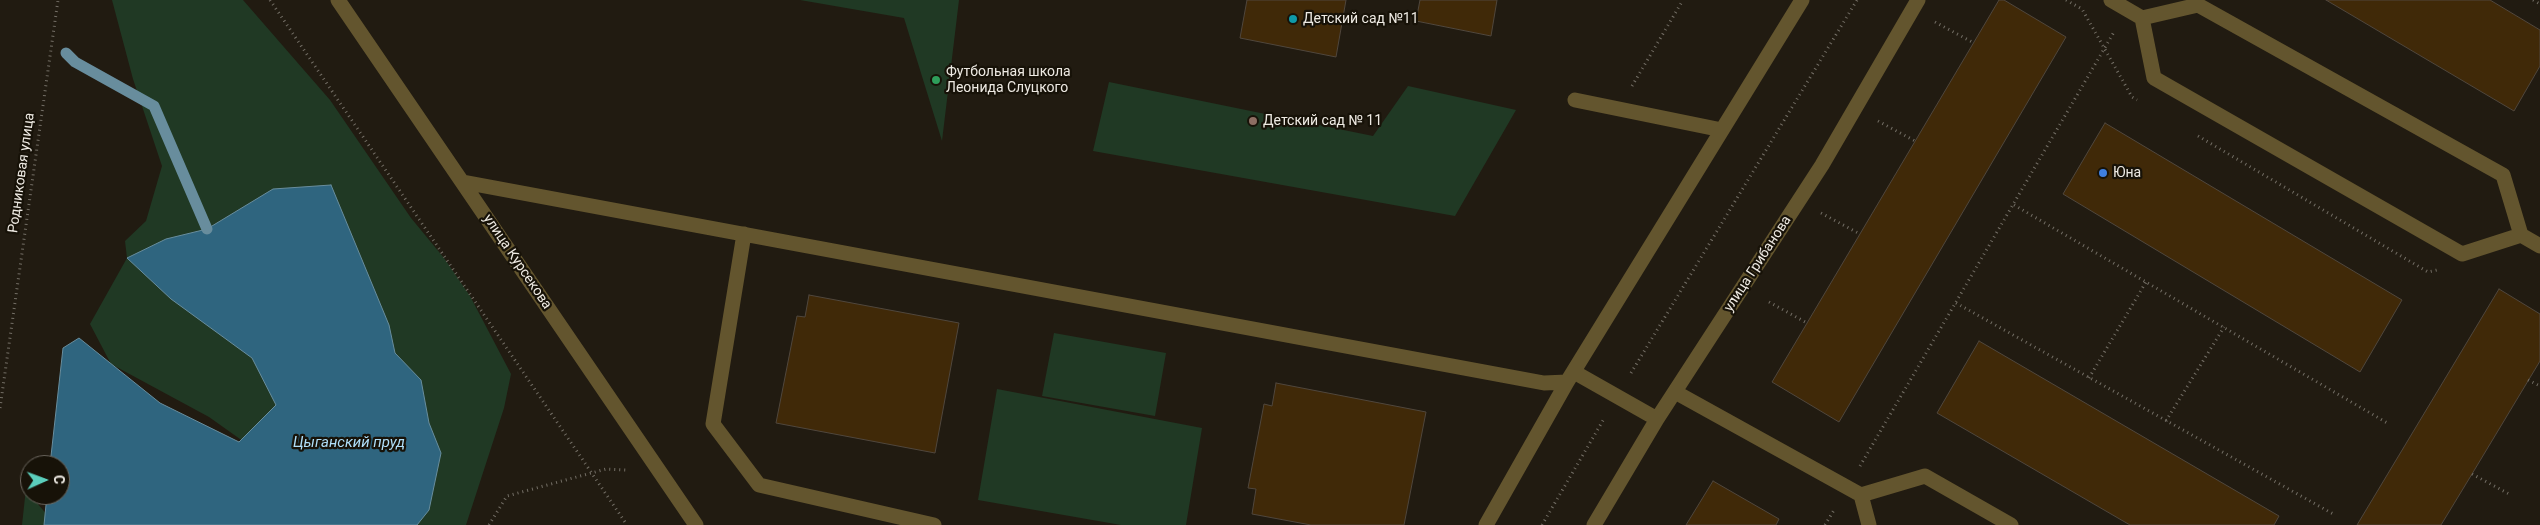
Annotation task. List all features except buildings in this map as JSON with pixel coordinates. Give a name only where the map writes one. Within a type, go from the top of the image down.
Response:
[{"type":"street","name":"улица Курсекова","points":[[338,0],[662,472],[696,525]]},
{"type":"street","points":[[1486,525],[1570,377],[1802,0]]},
{"type":"street","name":"улица Грибанова","points":[[1594,525],[1657,419],[1822,165],[1918,0]]},
{"type":"street","points":[[2111,0],[2142,18],[2198,5],[2503,175],[2521,235],[2540,246]]},
{"type":"street","points":[[2142,18],[2154,78],[2462,254],[2521,235]]},
{"type":"street","points":[[1575,100],[1722,130]]},
{"type":"street","points":[[463,182],[1544,382],[1570,377],[1617,396],[1657,419]]},
{"type":"street","points":[[744,234],[713,424],[759,485],[934,525]]},
{"type":"street","points":[[1675,392],[1861,495],[1925,476],[2011,525]]},
{"type":"street","points":[[1861,495],[1869,525]]},
{"type":"path","name":"Родниковая улица","points":[[0,408],[58,0]]},
{"type":"path","points":[[270,0],[627,525]]},
{"type":"path","points":[[1619,108],[1683,0]]},
{"type":"path","points":[[1542,525],[1617,396],[1857,0]]},
{"type":"path","points":[[2533,0],[2540,4]]},
{"type":"path","points":[[1825,525],[2106,49],[2126,9]]},
{"type":"path","points":[[1933,20],[1974,43]]},
{"type":"path","points":[[1875,120],[1915,142]]},
{"type":"path","points":[[2014,205],[2389,424]]},
{"type":"path","points":[[1821,213],[1860,234]]},
{"type":"path","points":[[2089,378],[2146,282]]},
{"type":"path","points":[[1769,302],[1807,323]]},
{"type":"path","points":[[1956,303],[2335,515]]},
{"type":"path","points":[[2166,421],[2224,328]]},
{"type":"path","points":[[2528,380],[2540,386]]},
{"type":"path","points":[[489,525],[507,496],[606,469],[662,472]]},
{"type":"path","points":[[2472,474],[2511,494]]},
{"type":"green space","points":[[112,0],[243,0],[330,100],[411,218],[444,258],[470,296],[511,374],[504,408],[466,525],[361,525],[209,417],[111,364],[90,324],[127,258],[125,241],[146,221],[162,166],[133,79]]},
{"type":"green space","name":"Футбольная школа Леонида Слуцкого","points":[[800,0],[959,0],[942,141],[904,18]]},
{"type":"green space","points":[[1109,82],[1373,136],[1408,86],[1516,110],[1455,216],[1093,151]]},
{"type":"green space","points":[[1054,333],[1166,353],[1155,416],[1042,396]]},
{"type":"green space","points":[[997,389],[1202,428],[1186,525],[1121,525],[978,500]]},
{"type":"green space","points":[[24,505],[39,505],[56,525],[22,525]]},
{"type":"water","name":"Цыганский пруд","points":[[331,185],[389,325],[395,353],[421,380],[429,423],[441,453],[429,510],[417,525],[44,525],[46,505],[70,505],[70,455],[51,455],[63,348],[79,338],[160,403],[239,442],[276,405],[252,358],[171,299],[127,258],[166,239],[207,229],[273,189]]},
{"type":"waterway","points":[[66,53],[75,62],[154,106],[207,229]]},
{"type":"place","name":"Детский сад №11","points":[[1293,19]]},
{"type":"place","name":"Футбольная школа Леонида Слуцкого","points":[[936,80]]},
{"type":"place","name":"Детский сад № 11","points":[[1253,121]]},
{"type":"place","name":"Юна","points":[[2103,173]]}]
